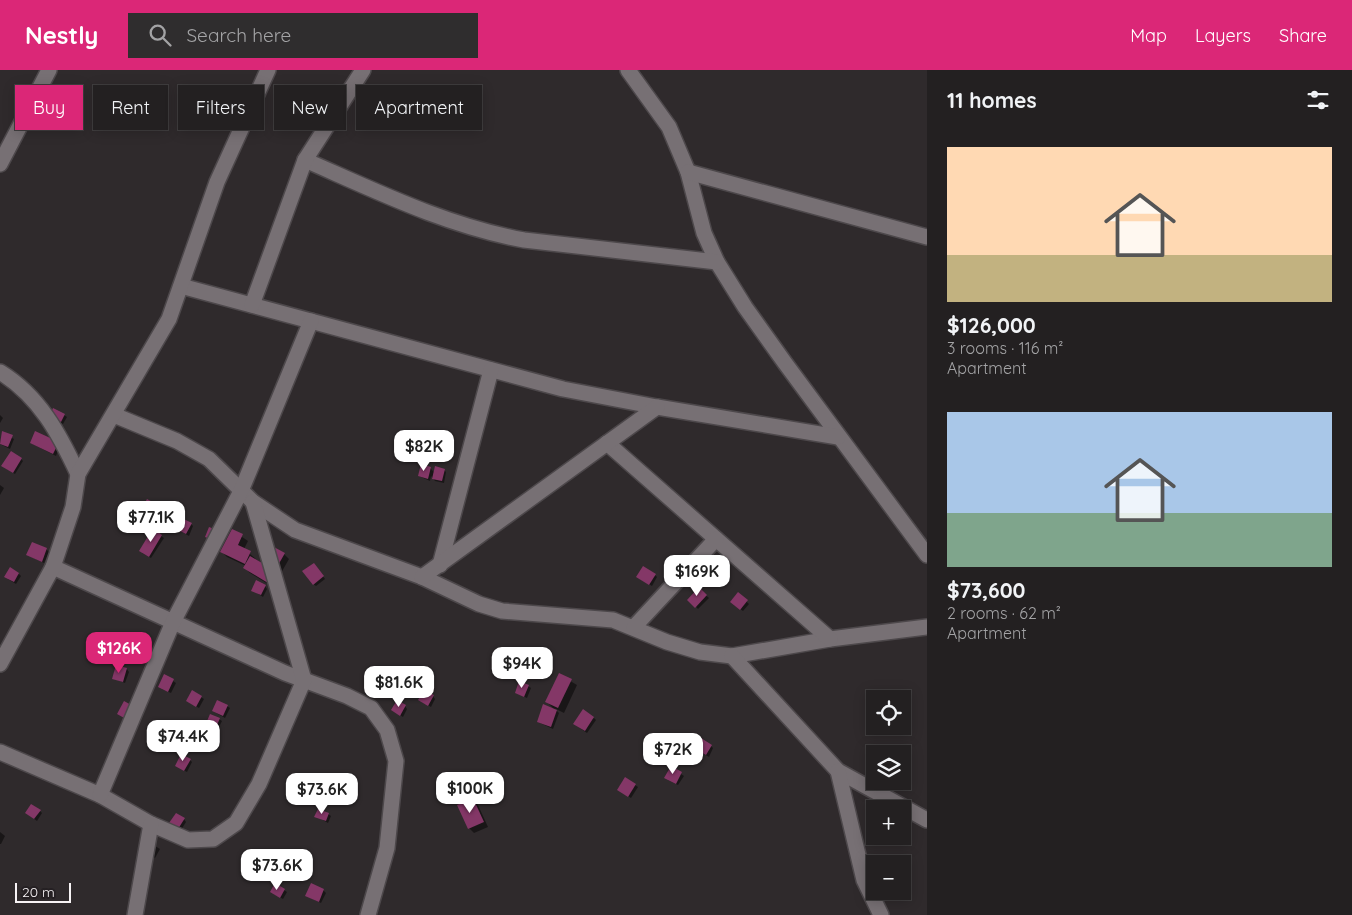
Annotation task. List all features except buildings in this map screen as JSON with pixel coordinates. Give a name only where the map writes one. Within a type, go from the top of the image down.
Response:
[{"type":"street","points":[[0,164],[4,144],[50,70]]},
{"type":"street","points":[[0,664],[53,567],[73,507],[78,474],[169,319],[217,182],[268,70]]},
{"type":"street","points":[[252,305],[305,160],[363,70]]},
{"type":"street","points":[[628,70],[669,127],[688,172],[704,233],[717,262],[745,306],[927,556]]},
{"type":"street","points":[[305,160],[396,200],[494,234],[524,240],[717,262]]},
{"type":"street","points":[[688,172],[927,238]]},
{"type":"street","points":[[182,286],[563,389],[657,407],[838,436]]},
{"type":"street","points":[[100,795],[173,622],[242,491],[312,321]]},
{"type":"street","points":[[440,565],[491,370]]},
{"type":"street","points":[[0,372],[28,391],[59,432],[78,474]]},
{"type":"street","points":[[422,577],[657,407]]},
{"type":"street","points":[[114,415],[177,440],[209,459],[253,502],[295,530],[422,577],[479,604],[502,611],[613,620],[668,642],[700,652],[732,656],[830,639],[927,626]]},
{"type":"street","points":[[607,443],[830,639]]},
{"type":"street","points":[[0,752],[100,795],[150,824],[188,840],[214,839],[236,823],[259,784],[304,680],[253,502]]},
{"type":"street","points":[[634,627],[716,539]]},
{"type":"street","points":[[53,567],[173,622],[371,708],[387,730],[396,761],[387,848],[368,915]]},
{"type":"street","points":[[732,656],[838,771],[927,820]]},
{"type":"street","points":[[838,771],[864,880],[881,915]]},
{"type":"street","points":[[135,915],[150,824]]}]
